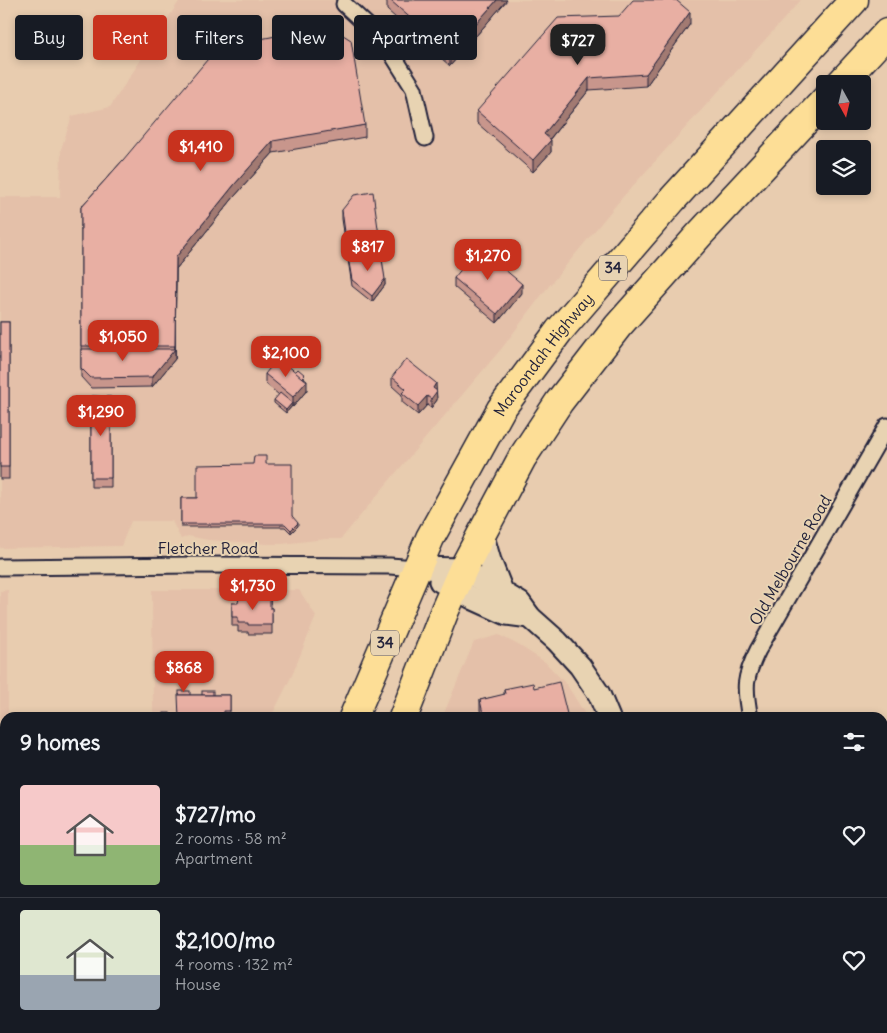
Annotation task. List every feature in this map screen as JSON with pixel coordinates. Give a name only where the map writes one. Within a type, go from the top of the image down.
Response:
[{"type":"highway","name":"Maroondah Highway","points":[[356,712],[416,568],[442,516],[501,409],[558,330],[672,200],[854,0]]},
{"type":"highway","points":[[848,75],[887,33]]},
{"type":"highway","name":"34","points":[[405,712],[458,578],[522,458],[559,402],[618,326],[816,110]]},
{"type":"main road","points":[[482,533],[490,561],[502,591]]},
{"type":"main road","points":[[416,568],[502,591],[520,603],[530,618],[557,641],[580,666],[599,694],[606,712]]},
{"type":"main road","points":[[458,578],[506,614],[530,618]]},
{"type":"street","points":[[344,4],[384,41],[414,89],[425,138]]},
{"type":"street","name":"Old Melbourne Road","points":[[749,712],[745,686],[749,667],[887,426]]},
{"type":"street","name":"Fletcher Road","points":[[0,567],[204,565],[390,566],[416,568]]},
{"type":"shaded area","points":[[180,0],[801,0],[621,199],[544,292],[502,348],[341,539],[268,544],[208,540],[188,536],[181,539],[172,521],[131,521],[121,546],[0,548],[0,197],[60,197],[61,149],[72,116],[110,107],[141,60],[167,60],[167,20]]},
{"type":"shaded area","points":[[8,590],[8,712],[0,712],[0,591]]},
{"type":"shaded area","points":[[152,590],[299,590],[316,616],[293,673],[274,712],[153,712]]},
{"type":"shaded area","points":[[499,635],[520,646],[545,662],[567,685],[584,712],[445,712],[474,642]]},
{"type":"building","points":[[390,0],[497,0],[477,23],[477,15],[407,15]]},
{"type":"building","points":[[633,0],[676,0],[690,12],[646,74],[589,78],[544,134],[551,140],[533,160],[477,111],[558,18],[619,16]]},
{"type":"building","points":[[344,36],[351,40],[365,125],[273,141],[234,185],[176,257],[175,346],[81,346],[81,207],[207,60],[262,60],[262,39],[272,37],[272,60],[344,60]]},
{"type":"building","points":[[373,192],[381,250],[348,254],[342,210],[354,195]]},
{"type":"building","points":[[479,248],[522,284],[497,314],[454,278]]},
{"type":"building","points":[[381,253],[385,279],[372,296],[352,280],[348,257]]},
{"type":"building","points":[[0,322],[9,322],[9,467],[0,467]]},
{"type":"building","points":[[81,349],[175,349],[152,377],[91,378],[81,368]]},
{"type":"building","points":[[278,358],[307,381],[293,397],[265,374]]},
{"type":"building","points":[[406,359],[436,383],[433,388],[437,391],[431,399],[427,396],[418,406],[402,393],[406,389],[392,377]]},
{"type":"building","points":[[298,369],[305,375],[302,378],[295,372]]},
{"type":"building","points":[[280,393],[292,403],[286,410],[274,400]]},
{"type":"building","points":[[91,396],[111,397],[111,478],[91,478]]},
{"type":"building","points":[[254,456],[266,456],[266,464],[292,464],[292,516],[298,523],[291,530],[285,524],[181,524],[181,498],[197,498],[197,465],[253,464]]},
{"type":"building","points":[[250,594],[270,595],[270,598],[250,598]]},
{"type":"building","points":[[239,598],[270,598],[272,625],[238,623],[238,617],[232,617],[232,603],[238,603]]},
{"type":"building","points":[[559,682],[566,712],[483,712],[480,700],[505,694],[504,689],[533,683],[534,688]]},
{"type":"building","points":[[179,691],[190,691],[190,695],[179,695]]},
{"type":"building","points":[[202,691],[213,691],[213,695],[202,695]]},
{"type":"building","points":[[178,695],[230,695],[230,711],[179,712]]}]
